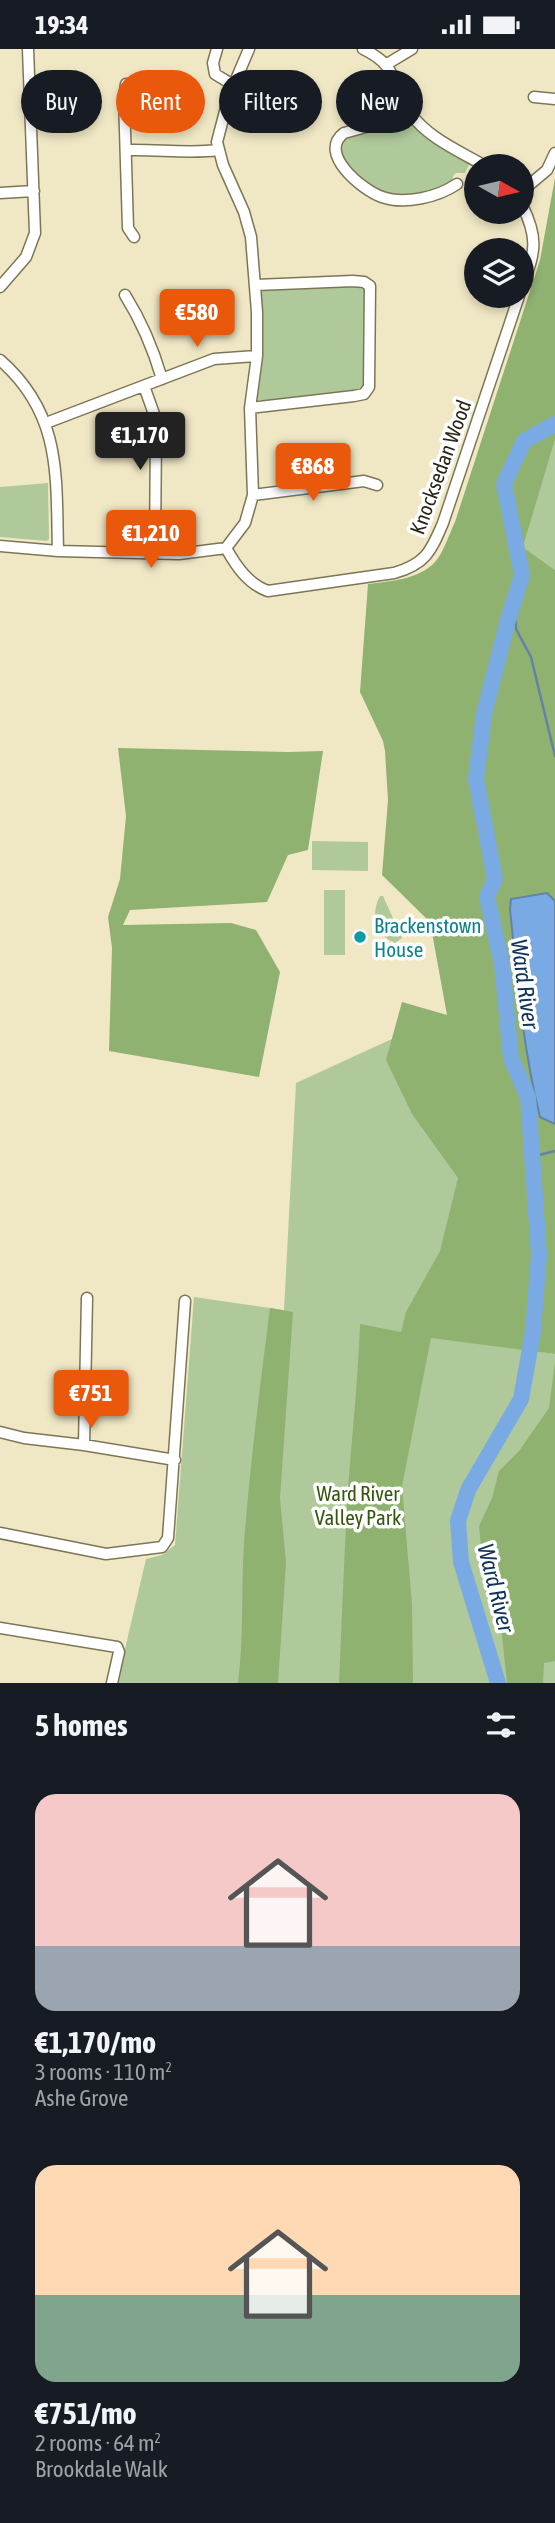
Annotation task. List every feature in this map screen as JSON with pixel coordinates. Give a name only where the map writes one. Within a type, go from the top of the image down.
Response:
[{"type":"street","points":[[0,287],[21,264],[33,243],[35,233],[28,49]]},
{"type":"street","points":[[217,49],[213,63],[215,74],[219,76]]},
{"type":"street","points":[[240,70],[249,49]]},
{"type":"street","points":[[363,49],[387,64],[390,70]]},
{"type":"street","points":[[387,64],[412,49]]},
{"type":"street","points":[[534,97],[555,99]]},
{"type":"street","points":[[423,124],[443,142],[464,154]]},
{"type":"street","points":[[0,546],[155,554],[209,552],[226,548],[245,523],[253,495],[250,408],[257,356],[256,285],[251,237],[244,212],[218,150],[219,131]]},
{"type":"street","points":[[126,133],[128,228],[134,237]]},
{"type":"street","points":[[344,133],[336,145],[338,158],[363,188],[390,199],[411,199],[446,191],[457,184]]},
{"type":"street","points":[[127,150],[218,150]]},
{"type":"street","points":[[534,181],[547,170],[555,153]]},
{"type":"street","points":[[0,193],[34,191]]},
{"type":"street","points":[[250,408],[354,396],[364,394],[369,387],[370,286],[364,282],[353,281],[256,285]]},
{"type":"street","points":[[125,295],[153,348],[162,379]]},
{"type":"street","name":"Knocksedan Wood","points":[[226,548],[243,574],[268,591],[394,573],[423,560],[433,547],[443,523],[514,308]]},
{"type":"street","points":[[46,423],[214,359],[257,356]]},
{"type":"street","points":[[0,360],[16,376],[46,423],[56,469],[58,551]]},
{"type":"street","points":[[144,386],[155,421],[155,554]]},
{"type":"street","points":[[253,495],[364,481],[376,485]]},
{"type":"street","points":[[84,1445],[87,1298]]},
{"type":"street","points":[[0,1533],[106,1554],[162,1548],[168,1538],[185,1301]]},
{"type":"street","points":[[0,1432],[24,1438],[175,1460]]},
{"type":"street","points":[[0,1628],[117,1647],[119,1652],[112,1683]]},
{"type":"green space","points":[[423,131],[464,158],[464,173],[456,173],[453,176],[453,185],[420,194],[400,196],[381,191],[359,179],[344,160],[341,146],[349,135],[423,133]]},
{"type":"green space","points":[[555,178],[555,439],[523,547],[555,570],[555,1354],[431,1338],[402,1486],[412,1604],[413,1683],[339,1683],[360,1324],[401,1332],[406,1312],[440,1251],[458,1178],[412,1114],[386,1060],[402,1002],[447,1015],[430,922],[382,875],[388,800],[385,751],[360,692],[368,584],[403,579],[420,573],[435,562],[444,548],[455,522],[524,308],[534,308],[534,278]]},
{"type":"green space","points":[[362,286],[365,290],[364,384],[361,389],[267,402],[256,399],[261,291],[264,288]]},
{"type":"green space","points":[[555,436],[555,570],[523,547]]},
{"type":"green space","points":[[48,483],[49,539],[0,537],[0,487]]},
{"type":"green space","points":[[118,748],[323,751],[308,850],[288,855],[267,902],[130,910],[123,925],[231,923],[256,930],[280,972],[259,1077],[109,1051],[112,948],[108,917],[120,879],[126,816]]},
{"type":"green space","points":[[312,841],[368,842],[368,871],[312,870]]},
{"type":"green space","points":[[324,890],[345,890],[345,955],[324,955]]},
{"type":"green space","points":[[380,896],[383,896],[402,938],[395,943],[383,935],[376,924],[375,910]]},
{"type":"green space","name":"Ward River Valley Park","points":[[394,1038],[460,1181],[431,1337],[555,1354],[555,1683],[117,1683],[146,1559],[162,1555],[175,1545],[194,1297],[284,1310],[296,1083]]},
{"type":"green space","points":[[270,1308],[293,1312],[280,1498],[286,1563],[278,1683],[238,1683],[246,1513]]},
{"type":"green space","points":[[555,1362],[555,1661],[544,1663],[543,1683],[507,1683],[501,1626],[485,1590],[479,1526],[492,1498],[499,1471],[519,1451],[549,1408]]},
{"type":"water","points":[[547,893],[555,901],[555,1124],[540,1117],[534,1091],[521,1014],[510,909],[511,899]]},
{"type":"waterway","name":"Ward River","points":[[498,1683],[461,1562],[458,1521],[468,1490],[521,1399],[533,1332],[539,1255],[528,1097],[511,1058],[502,964],[487,897],[495,879],[476,779],[484,714],[522,575],[504,484],[524,441],[555,424]]},
{"type":"waterway","points":[[514,602],[516,629],[531,657],[555,756]]},
{"type":"waterway","points":[[531,1157],[555,1151]]},
{"type":"place","name":"Brackenstown House","points":[[360,937]]}]
